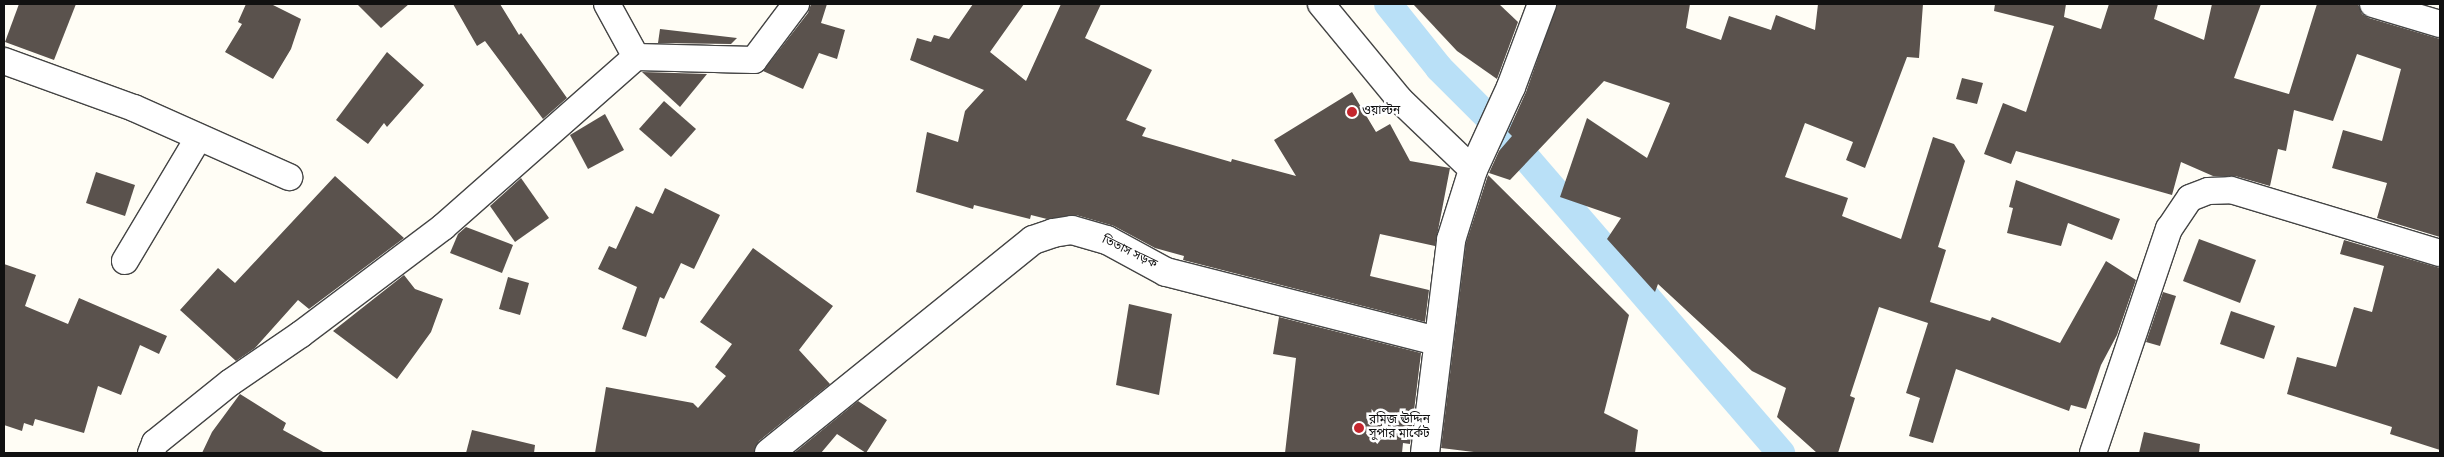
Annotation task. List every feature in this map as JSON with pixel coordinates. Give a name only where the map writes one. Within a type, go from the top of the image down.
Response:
[{"type":"street","points":[[607,4],[636,58]]},
{"type":"street","points":[[151,453],[155,443],[230,382],[301,334],[443,227],[636,58],[754,60],[796,4]]},
{"type":"street","points":[[1321,4],[1400,100],[1478,158]]},
{"type":"street","points":[[1424,453],[1436,341],[1450,240],[1478,158],[1512,87],[1542,4]]},
{"type":"street","points":[[2373,4],[2440,24]]},
{"type":"street","points":[[4,61],[134,108],[289,177]]},
{"type":"street","points":[[125,261],[199,137]]},
{"type":"street","points":[[2093,453],[2169,229],[2190,198],[2208,192],[2232,190],[2440,253]]},
{"type":"street","name":"তিতাস সড়ক","points":[[769,453],[1033,240],[1053,233],[1072,230],[1106,240],[1166,272],[1436,341]]},
{"type":"building","points":[[19,4],[76,4],[54,60],[5,42]]},
{"type":"building","points":[[246,4],[271,4],[301,19],[291,49],[273,79],[225,52],[242,24],[238,22]]},
{"type":"building","points":[[357,4],[409,4],[381,28]]},
{"type":"building","points":[[453,4],[500,4],[519,35],[521,33],[567,98],[543,119],[485,41],[477,46]]},
{"type":"building","points":[[811,4],[827,4],[821,23],[845,30],[837,59],[819,53],[803,89],[763,71],[808,13]]},
{"type":"building","points":[[973,4],[1024,4],[990,52],[1026,81],[1061,4],[1101,4],[1085,38],[1152,70],[1126,120],[1146,128],[1142,136],[1231,162],[1232,159],[1296,176],[1274,140],[1352,92],[1376,132],[1390,124],[1410,161],[1450,168],[1435,246],[1380,234],[1370,276],[1429,290],[1425,322],[1183,260],[1184,256],[1155,248],[1114,226],[1076,215],[1047,219],[1031,215],[1030,219],[974,205],[973,209],[916,192],[927,132],[958,142],[965,111],[984,90],[910,60],[917,38],[931,42],[934,35],[949,39]]},
{"type":"building","points":[[1413,4],[1499,4],[1518,22],[1497,79],[1457,51]]},
{"type":"building","points":[[1557,4],[1690,4],[1686,28],[1721,40],[1729,16],[1771,30],[1776,15],[1815,30],[1818,4],[1923,4],[1919,58],[1907,57],[1865,168],[1846,160],[1853,142],[1805,123],[1785,177],[1848,198],[1842,216],[1901,239],[1933,137],[1954,144],[1965,161],[1938,247],[1946,250],[1930,302],[1990,321],[1992,317],[2060,343],[2106,261],[2136,280],[2117,335],[2101,365],[2086,409],[2071,405],[2069,411],[1956,369],[1933,443],[1909,436],[1920,398],[1906,393],[1928,323],[1879,307],[1850,396],[1855,398],[1838,453],[1817,453],[1777,417],[1786,388],[1752,371],[1658,284],[1655,292],[1607,239],[1621,218],[1560,197],[1587,118],[1647,158],[1670,103],[1604,81],[1510,180],[1489,173],[1499,151],[1512,136],[1508,132],[1526,92]]},
{"type":"building","points":[[1995,4],[2066,4],[2064,17],[2101,29],[2109,4],[2158,4],[2154,19],[2204,40],[2212,4],[2261,4],[2234,78],[2289,94],[2317,4],[2358,4],[2362,14],[2369,18],[2440,39],[2440,237],[2377,218],[2387,183],[2332,168],[2343,130],[2382,141],[2401,69],[2357,54],[2333,121],[2294,110],[2286,151],[2278,149],[2270,186],[2235,176],[2213,176],[2181,162],[2172,195],[2016,151],[2011,164],[1984,154],[2003,103],[2026,112],[2054,26],[1994,11]]},
{"type":"building","points":[[660,29],[737,38],[731,44],[658,43]]},
{"type":"building","points":[[387,52],[424,85],[387,127],[384,123],[368,144],[336,120]]},
{"type":"building","points":[[642,72],[707,74],[680,107]]},
{"type":"building","points":[[1962,78],[1983,83],[1977,104],[1956,99]]},
{"type":"building","points":[[664,101],[696,129],[671,157],[639,129]]},
{"type":"building","points":[[605,114],[624,150],[588,169],[570,135]]},
{"type":"building","points":[[96,172],[135,185],[125,216],[86,203]]},
{"type":"building","points":[[1488,175],[1629,315],[1604,413],[1638,430],[1635,453],[1482,453],[1441,448],[1466,243]]},
{"type":"building","points":[[335,176],[404,238],[309,309],[298,300],[255,348],[236,361],[180,310],[218,268],[235,283]]},
{"type":"building","points":[[521,178],[549,218],[515,242],[490,206]]},
{"type":"building","points":[[2016,180],[2120,219],[2112,240],[2068,223],[2061,246],[2007,233],[2013,208],[2009,207]]},
{"type":"building","points":[[665,188],[720,215],[694,269],[681,263],[664,299],[660,297],[646,337],[622,329],[637,287],[598,269],[609,246],[616,249],[636,206],[653,214]]},
{"type":"building","points":[[466,227],[513,245],[502,273],[450,253],[458,234]]},
{"type":"building","points":[[2199,239],[2256,260],[2240,303],[2183,281]]},
{"type":"building","points":[[2344,240],[2440,268],[2440,450],[2390,434],[2392,427],[2287,394],[2297,357],[2336,367],[2354,307],[2372,312],[2384,266],[2340,254]]},
{"type":"building","points":[[753,248],[833,306],[799,350],[830,384],[759,441],[754,453],[595,453],[606,387],[693,403],[698,408],[726,376],[715,367],[732,344],[700,322]]},
{"type":"building","points":[[4,264],[36,275],[25,306],[68,324],[79,298],[167,336],[159,354],[140,345],[121,395],[98,386],[84,433],[35,419],[33,426],[24,423],[22,431],[4,425]]},
{"type":"building","points":[[404,275],[415,289],[443,299],[431,332],[397,379],[333,331]]},
{"type":"building","points":[[508,277],[529,283],[520,315],[499,309]]},
{"type":"building","points":[[2163,292],[2176,296],[2160,346],[2146,342]]},
{"type":"building","points":[[1129,304],[1172,314],[1159,395],[1116,385]]},
{"type":"building","points":[[2231,311],[2275,326],[2264,359],[2220,344]]},
{"type":"building","points":[[1279,317],[1421,353],[1410,444],[1403,443],[1402,453],[1285,453],[1296,358],[1273,354]]},
{"type":"building","points":[[240,394],[286,423],[283,430],[325,453],[202,453],[212,432]]},
{"type":"building","points":[[858,401],[887,420],[866,453],[837,434],[821,453],[794,453]]},
{"type":"building","points":[[472,430],[535,445],[534,453],[466,453]]},
{"type":"building","points":[[2144,432],[2200,444],[2199,453],[2139,453]]},
{"type":"waterway","points":[[1388,4],[1439,68],[1510,139],[1781,453]]},
{"type":"place","name":"ওয়াল্টন","points":[[1352,112]]},
{"type":"place","name":"রমিজ ঊদ্দিন সুপার মার্কেট","points":[[1359,428]]}]
